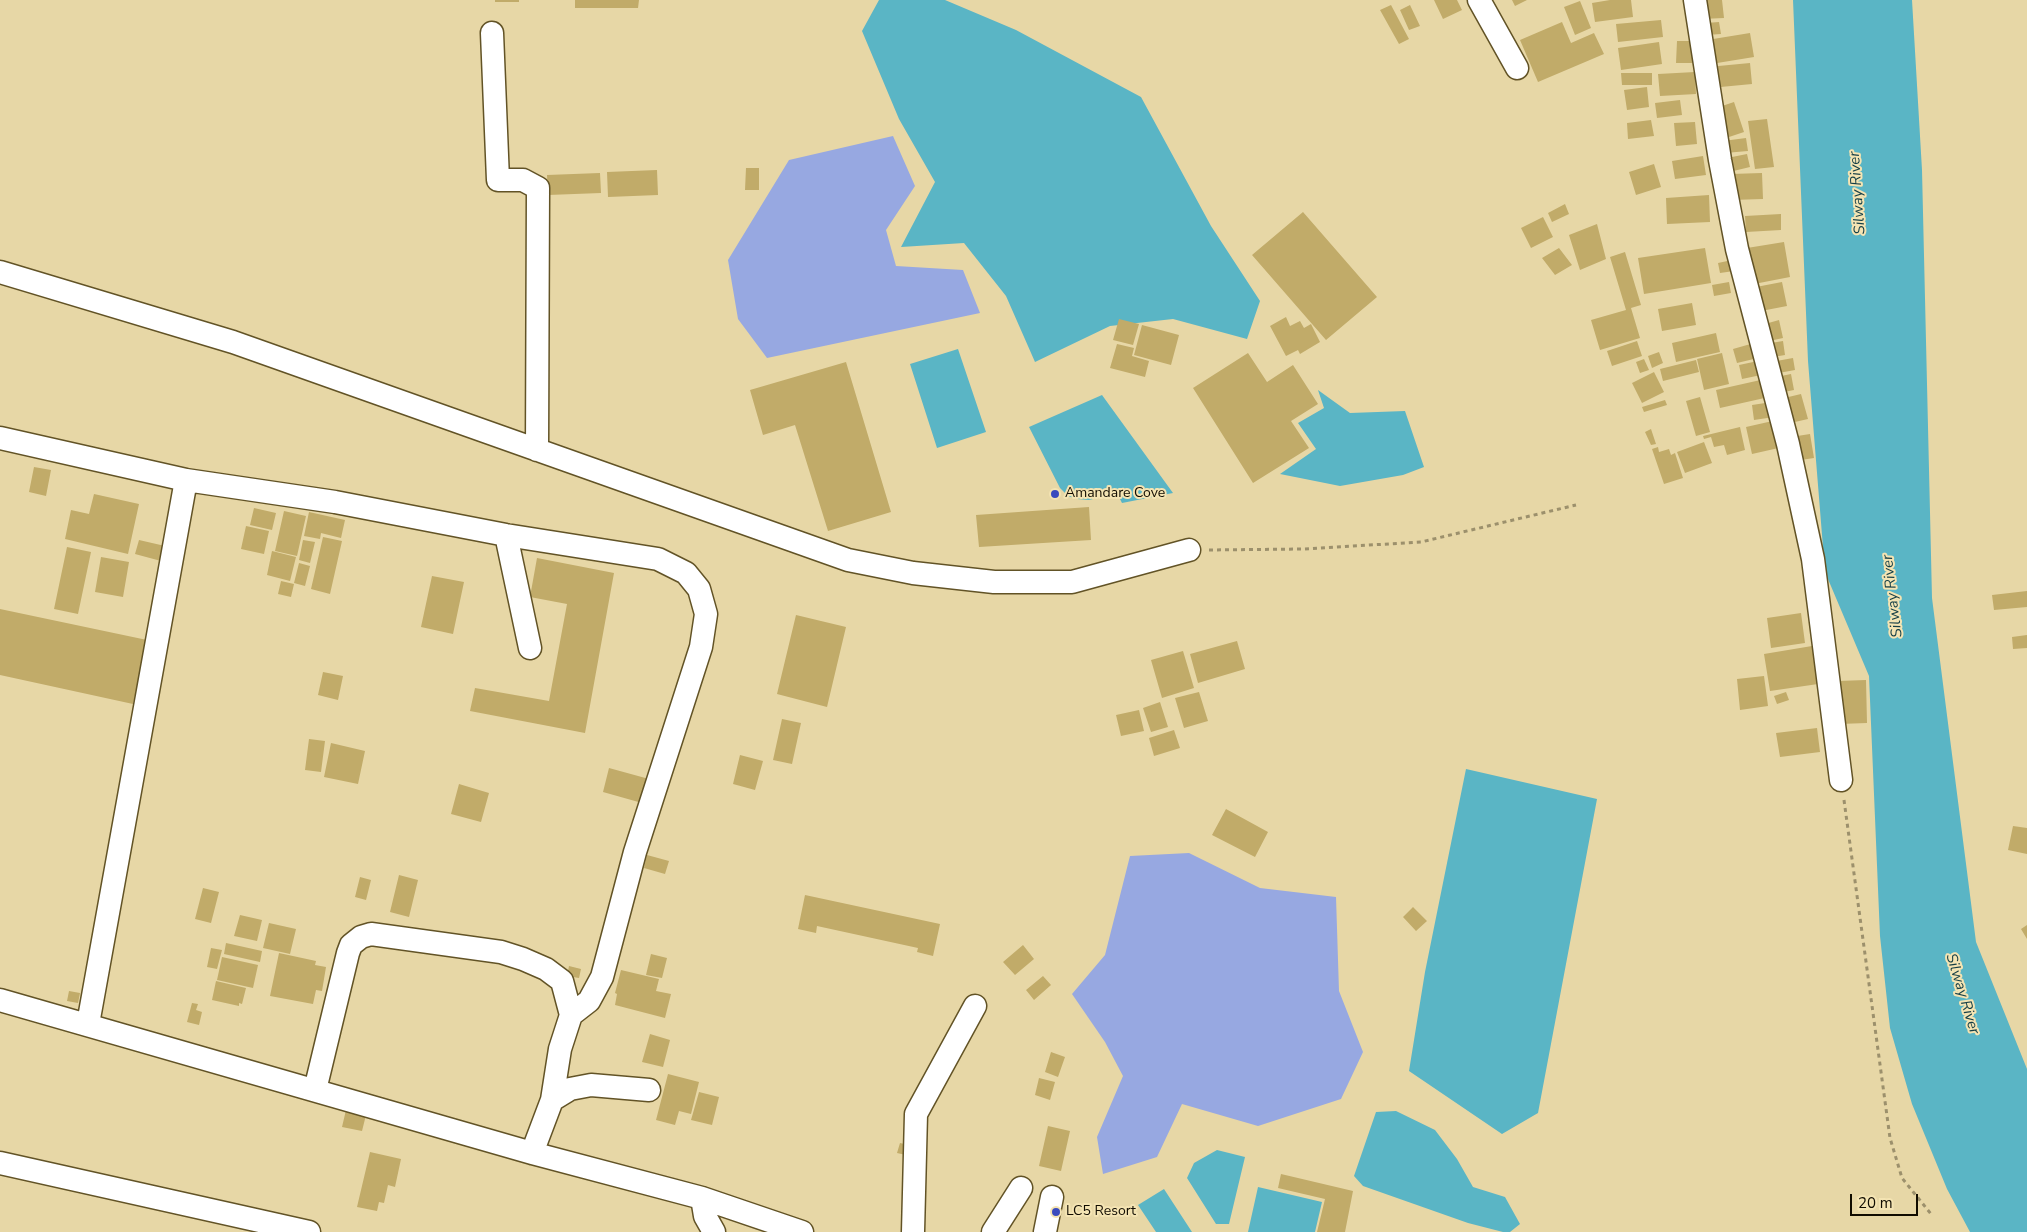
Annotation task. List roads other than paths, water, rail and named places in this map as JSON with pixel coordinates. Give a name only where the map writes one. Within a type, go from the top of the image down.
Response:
[{"type":"street","points":[[1479,0],[1517,68]]},
{"type":"street","points":[[1695,0],[1718,151],[1737,249],[1788,444],[1813,559],[1841,780]]},
{"type":"street","points":[[492,33],[498,180],[523,180],[538,188],[537,450]]},
{"type":"street","points":[[0,272],[233,342],[848,560],[913,574],[994,582],[1072,582],[1189,550]]},
{"type":"street","points":[[0,438],[186,480],[335,502],[506,535],[658,559],[686,574],[699,590],[706,614],[700,647],[635,852],[602,977],[589,1000],[571,1015],[560,1049],[552,1100],[532,1153]]},
{"type":"street","points":[[88,1024],[186,480]]},
{"type":"street","points":[[506,535],[530,648]]},
{"type":"street","points":[[315,1090],[348,953],[351,945],[361,937],[370,934],[501,952],[523,959],[546,970],[562,981],[571,1015]]},
{"type":"street","points":[[0,1000],[532,1153],[702,1198],[802,1232]]},
{"type":"street","points":[[912,1232],[916,1114],[975,1006]]},
{"type":"street","points":[[552,1100],[570,1089],[591,1085],[649,1090]]},
{"type":"street","points":[[0,1163],[309,1232]]},
{"type":"street","points":[[992,1232],[1020,1188]]},
{"type":"street","points":[[1045,1232],[1052,1197]]},
{"type":"street","points":[[702,1198],[705,1216],[714,1232]]},
{"type":"water","points":[[879,0],[945,0],[1016,30],[1141,97],[1211,226],[1260,301],[1247,339],[1173,319],[1110,326],[1035,362],[1006,296],[964,243],[901,247],[935,182],[899,119],[862,31]]},
{"type":"water","name":"Silway River","points":[[1793,0],[1912,0],[1922,170],[1932,598],[1976,942],[2027,1069],[2027,1232],[1970,1232],[1947,1189],[1912,1104],[1890,1028],[1880,936],[1869,676],[1825,572],[1808,361]]},
{"type":"water","points":[[958,349],[986,432],[937,448],[910,364]]},
{"type":"water","points":[[1318,390],[1350,413],[1405,411],[1424,467],[1403,475],[1340,486],[1280,474],[1316,449],[1298,423],[1324,408]]},
{"type":"water","points":[[1102,395],[1173,493],[1122,503],[1117,493],[1089,500],[1077,499],[1068,496],[1060,488],[1029,427]]},
{"type":"water","points":[[1466,769],[1597,799],[1538,1113],[1502,1134],[1409,1071],[1425,972]]},
{"type":"water","points":[[1396,1111],[1435,1130],[1457,1159],[1473,1187],[1505,1197],[1520,1224],[1510,1232],[1503,1232],[1468,1223],[1363,1186],[1354,1176],[1376,1112]]},
{"type":"water","points":[[1217,1150],[1245,1157],[1229,1224],[1216,1224],[1187,1178],[1194,1163]]},
{"type":"water","points":[[1258,1187],[1322,1202],[1315,1232],[1248,1232]]},
{"type":"water","points":[[1164,1189],[1192,1232],[1156,1232],[1138,1205]]},
{"type":"place","name":"Amandare Cove","points":[[1055,494]]},
{"type":"place","name":"LC5 Resort","points":[[1056,1212]]}]
